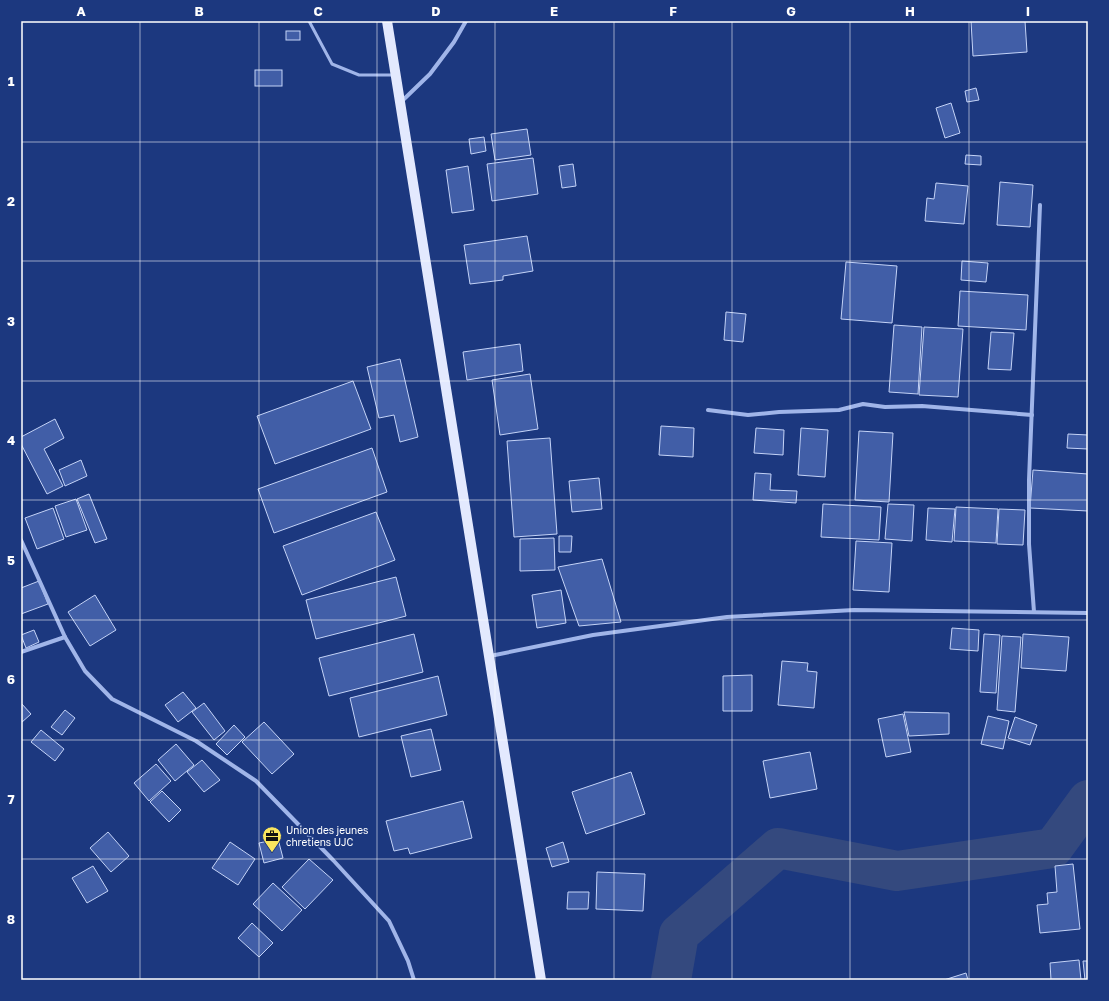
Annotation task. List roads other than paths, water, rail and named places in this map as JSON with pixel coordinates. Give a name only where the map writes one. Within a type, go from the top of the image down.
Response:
[{"type":"main road","points":[[387,21],[541,980]]},
{"type":"street","points":[[400,103],[430,74],[454,42],[466,21]]},
{"type":"street","points":[[1034,612],[1029,536],[1029,480],[1040,205]]},
{"type":"street","points":[[708,410],[748,414],[839,410],[863,404],[886,407],[922,406],[1032,415]]},
{"type":"street","points":[[21,540],[65,637],[85,671],[112,699],[196,742],[256,781],[333,860],[388,921],[408,961],[414,980]]},
{"type":"street","points":[[488,656],[593,635],[727,617],[854,610],[1088,613]]},
{"type":"street","points":[[21,652],[65,637]]},
{"type":"lane","points":[[309,21],[332,64],[359,75],[396,75]]},
{"type":"waterway","points":[[671,980],[679,934],[778,848],[897,871],[1053,848],[1088,800]]},
{"type":"place","name":"Union des jeunes chretiens UJC","points":[[272,853]]}]
